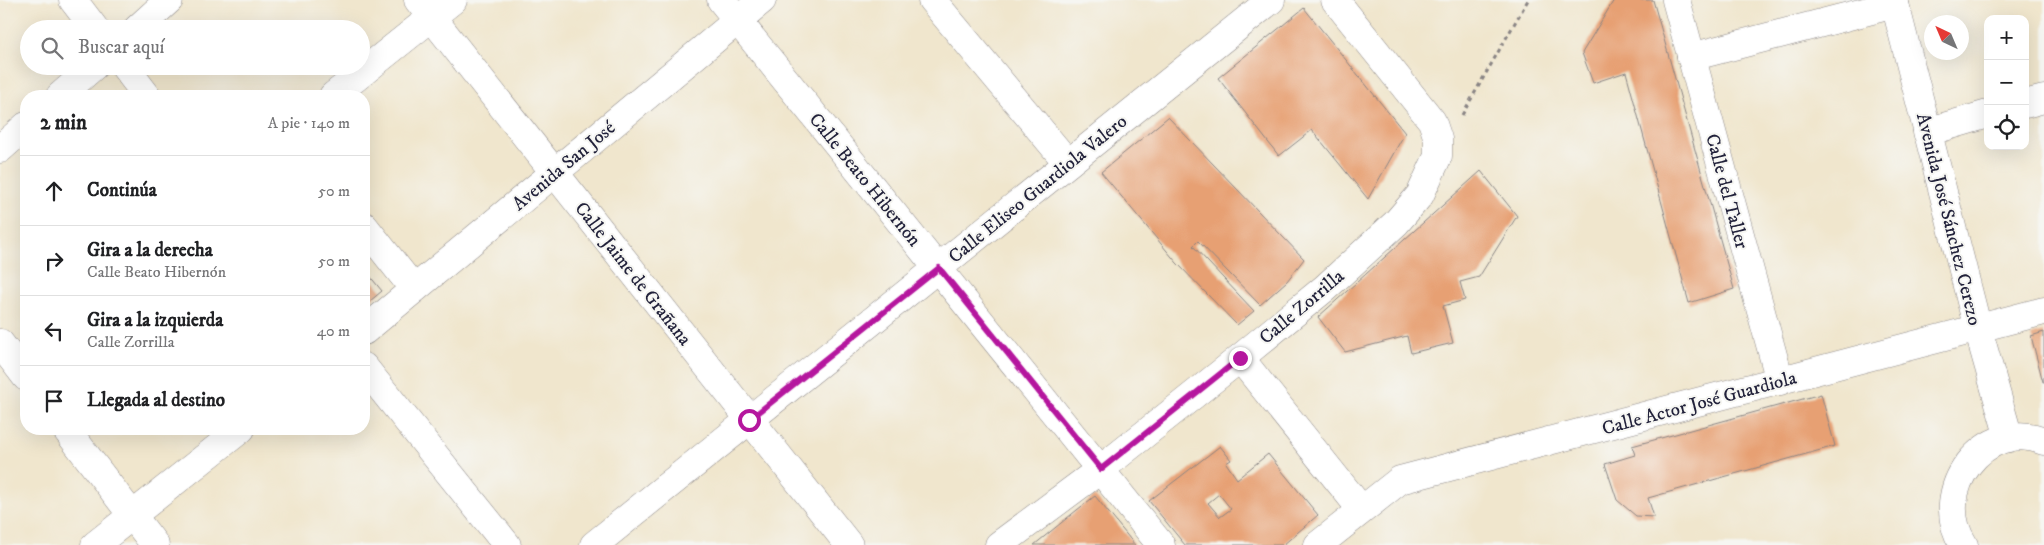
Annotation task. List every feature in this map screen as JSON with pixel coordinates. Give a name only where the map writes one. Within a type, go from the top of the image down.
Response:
[{"type":"street","points":[[73,0],[88,20]]},
{"type":"street","points":[[147,20],[169,0]]},
{"type":"street","points":[[370,61],[425,8],[453,0]]},
{"type":"street","name":"Avenida San José","points":[[370,326],[555,172],[728,10],[762,0]]},
{"type":"street","points":[[932,0],[1067,162]]},
{"type":"street","name":"Calle Eliseo Guardiola Valero","points":[[594,545],[939,268],[1067,162],[1271,0]]},
{"type":"street","points":[[1335,0],[1432,121],[1438,139],[1438,156]]},
{"type":"street","name":"Calle del Taller","points":[[1676,0],[1780,381]]},
{"type":"street","points":[[1691,57],[1894,2]]},
{"type":"street","name":"Avenida José Sánchez Cerezo","points":[[1894,2],[1978,329],[2009,438]]},
{"type":"street","name":"Calle Jaime de Grañana","points":[[425,8],[849,545]]},
{"type":"street","name":"Calle Beato Hibernón","points":[[728,10],[1162,545]]},
{"type":"street","points":[[67,90],[84,75]]},
{"type":"street","points":[[131,75],[142,90]]},
{"type":"street","points":[[339,90],[355,75]]},
{"type":"street","points":[[2029,103],[2044,98]]},
{"type":"street","points":[[1928,132],[1984,115]]},
{"type":"street","points":[[0,149],[20,131]]},
{"type":"street","name":"Calle Zorrilla","points":[[999,545],[1101,469],[1325,288],[1396,223],[1420,195],[1438,156]]},
{"type":"street","points":[[370,234],[414,289]]},
{"type":"street","name":"Calle Actor José Guardiola","points":[[1318,545],[1361,509],[1400,480],[2044,311]]},
{"type":"street","points":[[9,350],[20,367]]},
{"type":"street","points":[[1240,358],[1361,509]]},
{"type":"street","points":[[370,374],[507,545]]},
{"type":"street","points":[[70,435],[155,545]]},
{"type":"street","points":[[95,545],[234,435]]},
{"type":"street","points":[[1964,545],[1958,536],[1952,512],[1955,487],[1967,464],[1986,448],[2009,438],[2037,438],[2044,441]]},
{"type":"path","points":[[1438,156],[1528,0]]},
{"type":"building","points":[[1614,0],[1653,0],[1734,289],[1689,303],[1626,72],[1593,83],[1582,53]]},
{"type":"building","points":[[1304,8],[1405,133],[1368,199],[1312,130],[1279,156],[1218,78]]},
{"type":"building","points":[[1168,117],[1304,259],[1287,281],[1260,305],[1198,241],[1193,246],[1254,311],[1237,325],[1177,263],[1101,172]]},
{"type":"building","points":[[1481,171],[1517,216],[1479,277],[1460,282],[1465,300],[1443,306],[1453,343],[1411,353],[1407,336],[1345,352],[1318,317]]},
{"type":"building","points":[[370,276],[382,291],[370,301]]},
{"type":"building","points":[[2044,332],[2044,382],[2043,382],[2031,336]]},
{"type":"building","points":[[1821,394],[1835,446],[1648,498],[1654,517],[1636,516],[1617,500],[1605,464],[1635,455],[1632,446]]},
{"type":"building","points":[[1220,446],[1231,460],[1226,463],[1237,479],[1268,454],[1318,515],[1283,545],[1185,545],[1149,501]],"holes":[[[1219,494],[1231,509],[1220,517],[1208,503]]]},
{"type":"building","points":[[1095,496],[1135,545],[1034,545],[1077,510]]},
{"type":"route","points":[[749,420],[939,268],[1101,469],[1240,358]]}]
